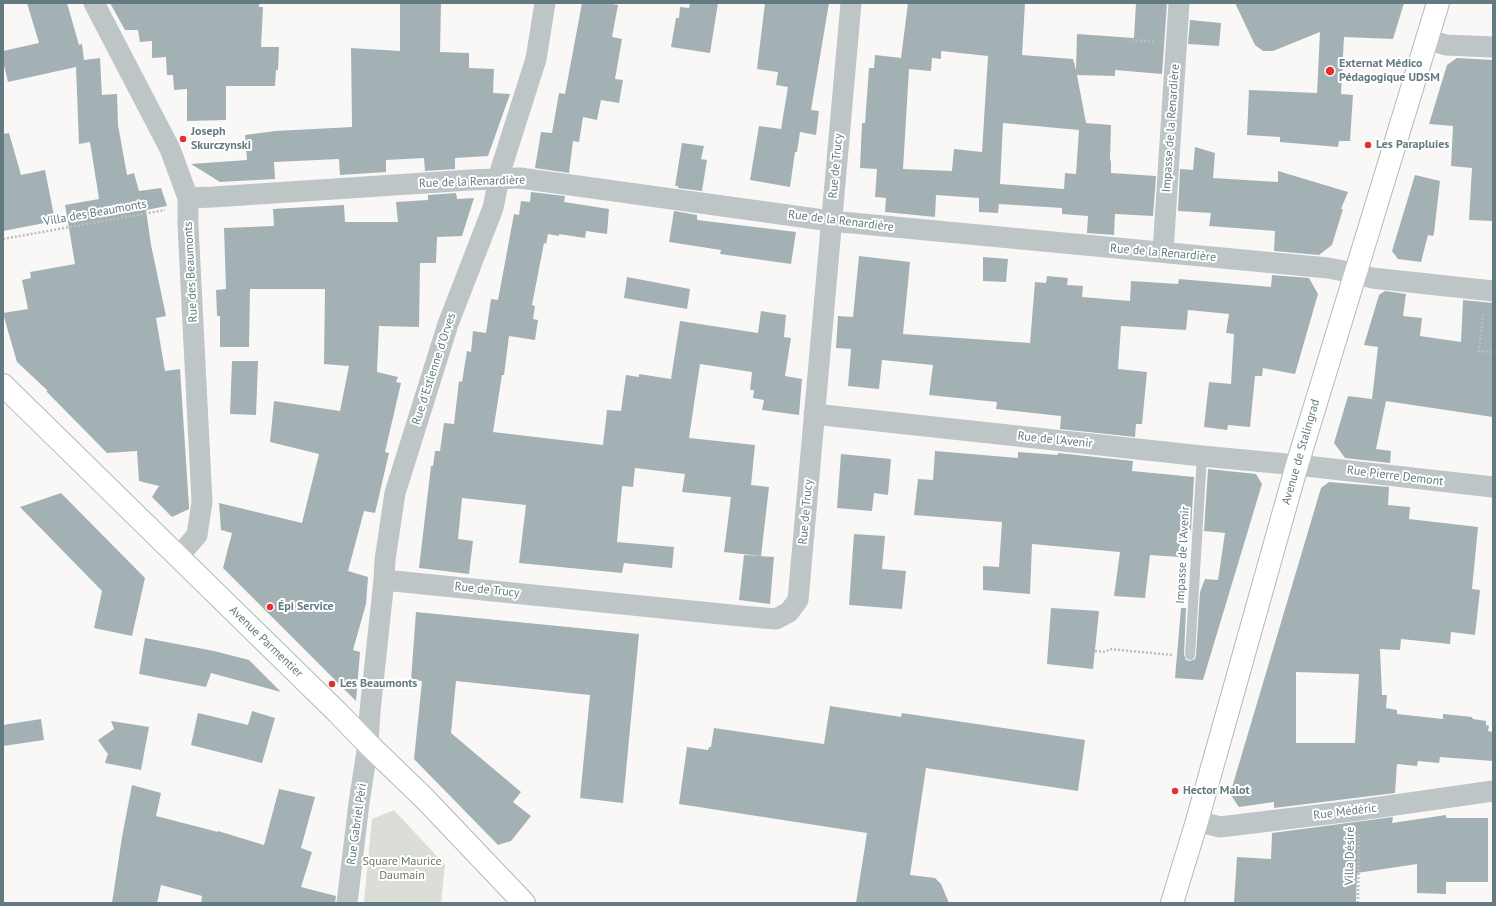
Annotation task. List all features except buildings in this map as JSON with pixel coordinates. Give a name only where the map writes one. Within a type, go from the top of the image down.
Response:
[{"type":"main road","name":"Avenue de Stalingrad","points":[[1172,903],[1197,821],[1297,465],[1354,273],[1438,3]]},
{"type":"main road","name":"Avenue Parmentier","points":[[3,385],[333,707],[368,744],[425,799],[524,903]]},
{"type":"street","name":"Rue des Beaumonts","points":[[94,3],[170,149],[188,198],[188,225],[202,502],[197,535],[179,556]]},
{"type":"street","name":"Rue d'Estienne d'Orves","points":[[368,744],[385,560],[395,493],[448,324],[493,208],[498,179],[536,59],[545,3]]},
{"type":"street","name":"Rue de Trucy","points":[[384,580],[776,619],[788,612],[798,600],[851,3]]},
{"type":"street","name":"Impasse de la Renardière","points":[[1163,252],[1179,3]]},
{"type":"street","points":[[1426,39],[1446,45],[1493,47]]},
{"type":"street","name":"Rue de la Renardière","points":[[188,198],[520,178],[831,221],[1328,268],[1372,278],[1489,290]]},
{"type":"street","name":"Rue de l'Avenir","points":[[814,414],[1297,465]]},
{"type":"street","name":"Rue Pierre Demont","points":[[1297,465],[1493,487]]},
{"type":"street","name":"Rue Gabriel Péri","points":[[347,903],[368,744]]},
{"type":"street","name":"Rue Médéric","points":[[1197,821],[1220,827],[1360,810],[1493,791]]},
{"type":"lane","name":"Impasse de l'Avenir","points":[[1190,655],[1202,456]]},
{"type":"path","name":"Villa des Beaumonts","points":[[3,238],[166,210],[188,198]]},
{"type":"path","points":[[1489,290],[1479,351],[1493,352]]},
{"type":"path","points":[[1095,651],[1105,652],[1110,649],[1177,656]]},
{"type":"path","name":"Villa Désiré","points":[[1358,903],[1360,810]]},
{"type":"green space","name":"Square Maurice Daumain","points":[[394,810],[445,865],[441,903],[364,902],[372,819]]},
{"type":"place","name":"Externat Médico Pédagogique UDSM","points":[[1330,71]]},
{"type":"place","name":"Joseph Skurczynski","points":[[183,139]]},
{"type":"place","name":"Les Parapluies","points":[[1368,145]]},
{"type":"place","name":"Épi Service","points":[[270,607]]},
{"type":"place","name":"Les Beaumonts","points":[[332,684]]},
{"type":"place","name":"Hector Malot","points":[[1175,791]]}]
